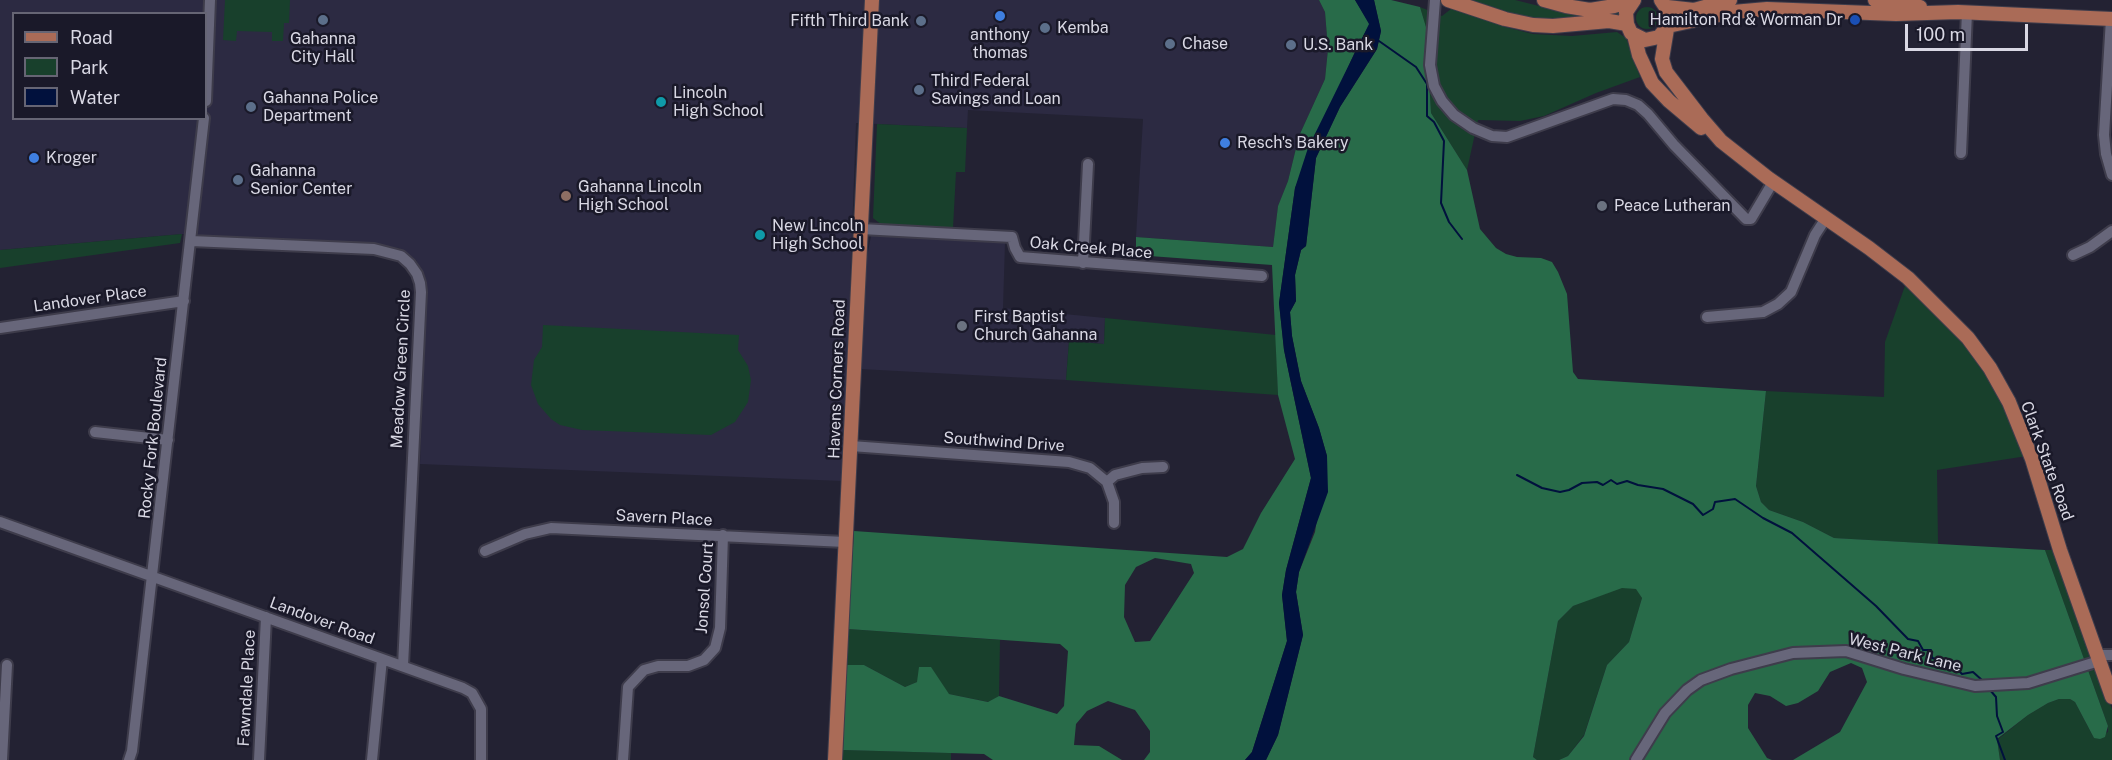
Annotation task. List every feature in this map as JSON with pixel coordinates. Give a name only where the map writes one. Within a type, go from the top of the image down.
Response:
[{"type":"main road","name":"Havens Corners Road","points":[[835,760],[872,0]]},
{"type":"main road","points":[[1448,0],[1467,5],[1492,19],[1529,29],[1573,31],[1614,27],[1631,31],[1645,40],[1665,31],[1742,11],[1810,5],[1896,14],[1962,12],[2111,19]]},
{"type":"main road","points":[[1544,0],[1590,10],[1634,0]]},
{"type":"main road","points":[[1631,31],[1626,12],[1634,0]]},
{"type":"main road","points":[[1667,3],[1691,5],[1711,0]]},
{"type":"main road","points":[[1667,3],[1694,10],[1730,0]]},
{"type":"main road","points":[[1875,0],[1962,12]]},
{"type":"main road","name":"Clark State Road","points":[[1667,3],[1670,16],[1663,49],[1663,64],[1666,72],[1721,141]]},
{"type":"main road","name":"Clark State Road","points":[[1631,31],[1652,82],[1669,101],[1707,133],[1721,141],[1773,182],[1869,248],[1908,278],[1968,338],[1990,368],[2009,402],[2032,459],[2059,546],[2112,697]]},
{"type":"street","points":[[207,75],[210,0]]},
{"type":"street","points":[[1436,0],[1430,65],[1434,86],[1442,101],[1454,115],[1473,128],[1492,136],[1507,137],[1614,99],[1626,100],[1638,105],[1648,114],[1746,219],[1751,219],[1773,182]]},
{"type":"street","points":[[1961,153],[1962,12]]},
{"type":"street","points":[[2111,19],[2104,135],[2112,176]]},
{"type":"street","name":"Rocky Fork Boulevard","points":[[129,760],[132,751],[153,576],[204,120]]},
{"type":"street","points":[[1083,263],[1088,164]]},
{"type":"street","points":[[1707,317],[1762,312],[1778,304],[1791,292],[1815,235],[1826,218]]},
{"type":"street","name":"Oak Creek Place","points":[[861,228],[1012,237],[1020,257],[1262,276]]},
{"type":"street","points":[[2073,255],[2090,247],[2112,231]]},
{"type":"street","name":"Meadow Green Circle","points":[[190,241],[374,249],[401,256],[417,274],[421,292],[403,666]]},
{"type":"street","name":"Landover Place","points":[[0,328],[184,301]]},
{"type":"street","points":[[95,432],[168,440]]},
{"type":"street","name":"Southwind Drive","points":[[851,446],[1069,462],[1090,468],[1107,482]]},
{"type":"street","points":[[1114,524],[1114,502],[1107,482],[1115,475],[1142,468],[1163,467]]},
{"type":"street","points":[[0,522],[153,576]]},
{"type":"street","name":"Savern Place","points":[[485,551],[525,534],[551,528],[846,542]]},
{"type":"street","name":"Jonsol Court","points":[[622,760],[628,687],[644,670],[658,666],[688,666],[704,660],[715,648],[720,628],[723,535]]},
{"type":"street","name":"Landover Road","points":[[153,576],[472,693],[478,700],[482,717],[481,760]]},
{"type":"street","name":"Fawndale Place","points":[[259,760],[266,617]]},
{"type":"street","name":"West Park Lane","points":[[1636,760],[1665,713],[1687,690],[1701,680],[1731,669],[1793,653],[1846,651],[1904,669],[1975,686],[2028,683],[2112,655]]},
{"type":"street","points":[[372,760],[382,659]]},
{"type":"street","points":[[2,760],[7,664]]},
{"type":"shaded area","name":"Gahanna Lincoln High School","points":[[0,0],[1319,0],[1325,12],[1328,49],[1325,79],[1299,136],[1288,181],[1278,206],[1273,247],[1136,237],[1143,119],[968,110],[967,128],[856,123],[843,481],[420,464],[427,282],[416,260],[399,248],[182,234],[0,250]]},
{"type":"shaded area","points":[[879,233],[1005,243],[1003,308],[1105,318],[1104,344],[1069,341],[1066,380],[860,369],[864,273],[871,236]]},
{"type":"green space","points":[[225,0],[290,0],[289,23],[284,23],[283,41],[272,41],[272,32],[237,31],[236,41],[223,40]]},
{"type":"green space","points":[[1319,0],[1355,0],[1370,24],[1357,47],[1295,188],[1279,303],[1284,350],[1311,478],[1286,570],[1282,595],[1287,641],[1252,752],[1245,760],[1144,760],[1150,752],[1150,731],[1135,710],[1108,701],[1087,711],[1076,724],[1074,745],[1099,746],[1122,760],[993,760],[984,754],[843,750],[846,665],[864,665],[905,687],[917,682],[919,667],[931,667],[949,694],[988,702],[999,696],[1057,714],[1064,706],[1068,651],[1060,644],[848,629],[854,531],[1227,557],[1243,549],[1261,513],[1295,459],[1278,395],[1272,265],[1136,255],[1136,237],[1273,247],[1278,206],[1288,181],[1299,136],[1325,79],[1328,49],[1325,12]],"holes":[[[1155,558],[1191,564],[1194,573],[1150,641],[1135,642],[1124,617],[1125,585],[1136,567]]]},
{"type":"green space","points":[[1374,0],[1391,0],[1420,7],[1426,27],[1431,113],[1467,170],[1480,229],[1496,248],[1506,254],[1541,258],[1552,262],[1567,294],[1573,372],[1578,379],[1766,391],[1756,486],[1761,502],[1769,510],[1803,522],[1834,538],[2045,550],[2108,726],[2105,737],[2094,738],[2075,702],[2070,699],[2059,699],[2028,715],[1997,739],[2000,760],[1793,760],[1840,732],[1867,682],[1862,668],[1851,663],[1830,672],[1818,691],[1798,703],[1786,706],[1770,696],[1755,693],[1748,705],[1748,728],[1767,758],[1772,760],[1559,760],[1568,756],[1584,736],[1607,665],[1629,642],[1642,598],[1636,589],[1622,588],[1573,606],[1558,621],[1533,757],[1537,760],[1266,760],[1278,735],[1303,635],[1296,592],[1299,572],[1315,532],[1327,456],[1301,381],[1292,336],[1290,312],[1296,301],[1295,275],[1301,250],[1306,246],[1316,158],[1340,107],[1377,49],[1381,31]]},
{"type":"green space","points":[[1469,0],[1515,0],[1579,16],[1593,17],[1618,13],[1619,21],[1531,23]]},
{"type":"green space","points":[[1420,7],[1442,16],[1451,9],[1458,8],[1505,27],[1533,34],[1572,36],[1617,32],[1626,38],[1640,77],[1544,116],[1520,121],[1478,120],[1467,170],[1431,113],[1426,27]]},
{"type":"green space","points":[[1647,7],[1657,14],[1658,18],[1651,28],[1647,29],[1637,22],[1636,18],[1643,8]]},
{"type":"green space","points":[[877,124],[967,128],[965,172],[956,172],[953,228],[882,225],[873,218]]},
{"type":"green space","points":[[182,234],[180,243],[0,268],[0,250]]},
{"type":"green space","points":[[1906,283],[1942,315],[1990,376],[2027,456],[1937,470],[1938,544],[1834,538],[1803,522],[1769,510],[1761,502],[1756,486],[1766,391],[1884,397],[1885,342]]},
{"type":"green space","points":[[1105,318],[1276,335],[1278,395],[1066,380],[1069,341],[1104,344]]},
{"type":"green space","points":[[543,325],[739,335],[738,350],[748,366],[751,380],[748,402],[735,422],[711,435],[582,430],[560,425],[551,419],[538,404],[531,385],[534,360],[542,347]]},
{"type":"green space","points":[[2045,550],[2056,550],[2112,709],[2112,760],[2000,760],[1997,740],[2028,715],[2059,699],[2070,699],[2075,702],[2094,738],[2108,732],[2108,726]]},
{"type":"green space","points":[[1622,587],[1637,589],[1642,598],[1629,642],[1607,665],[1584,735],[1568,756],[1559,760],[1537,760],[1533,757],[1558,621],[1573,606]]},
{"type":"green space","points":[[848,629],[1000,640],[999,696],[989,702],[949,694],[917,682],[905,687],[864,665],[846,665]]},
{"type":"green space","points":[[843,750],[951,753],[951,760],[842,760]]},
{"type":"water","points":[[1355,0],[1374,0],[1381,31],[1377,49],[1340,107],[1316,158],[1306,246],[1301,250],[1295,275],[1296,301],[1290,312],[1292,336],[1301,381],[1327,456],[1328,492],[1299,572],[1296,592],[1303,635],[1278,735],[1266,760],[1245,760],[1252,752],[1287,641],[1282,595],[1286,570],[1311,478],[1284,350],[1279,303],[1295,188],[1308,148],[1369,24]]},
{"type":"waterway","points":[[1379,41],[1416,67],[1427,84],[1427,116],[1434,122],[1444,141],[1441,203],[1449,222],[1462,239]]},
{"type":"waterway","points":[[1517,475],[1542,488],[1560,492],[1582,483],[1597,482],[1603,485],[1611,480],[1617,484],[1627,481],[1663,489],[1693,504],[1703,515],[1713,509],[1715,502],[1735,499],[1763,518],[1792,533],[1876,606],[1908,639],[1918,641],[1923,650],[1931,650],[1932,658],[1950,662],[1962,674],[1973,672],[1983,681]]},
{"type":"waterway","points":[[1990,690],[1996,697],[1997,716],[2003,732],[1996,736],[2005,760]]},
{"type":"place","name":"anthony thomas","points":[[1000,16]]},
{"type":"place","name":"Gahanna City Hall","points":[[323,20]]},
{"type":"place","name":"Hamilton Rd & Worman Dr","points":[[1855,20]]},
{"type":"place","name":"Fifth Third Bank","points":[[921,21]]},
{"type":"place","name":"Kemba","points":[[1045,28]]},
{"type":"place","name":"Chase","points":[[1170,44]]},
{"type":"place","name":"U.S. Bank","points":[[1291,45]]},
{"type":"place","name":"Third Federal Savings and Loan","points":[[919,90]]},
{"type":"place","name":"Lincoln High School","points":[[661,102]]},
{"type":"place","name":"Gahanna Police Department","points":[[251,107]]},
{"type":"place","name":"Resch's Bakery","points":[[1225,143]]},
{"type":"place","name":"Kroger","points":[[34,158]]},
{"type":"place","name":"Gahanna Senior Center","points":[[238,180]]},
{"type":"place","name":"Gahanna Lincoln High School","points":[[566,196]]},
{"type":"place","name":"Peace Lutheran","points":[[1602,206]]},
{"type":"place","name":"New Lincoln High School","points":[[760,235]]},
{"type":"place","name":"First Baptist Church Gahanna","points":[[962,326]]}]
